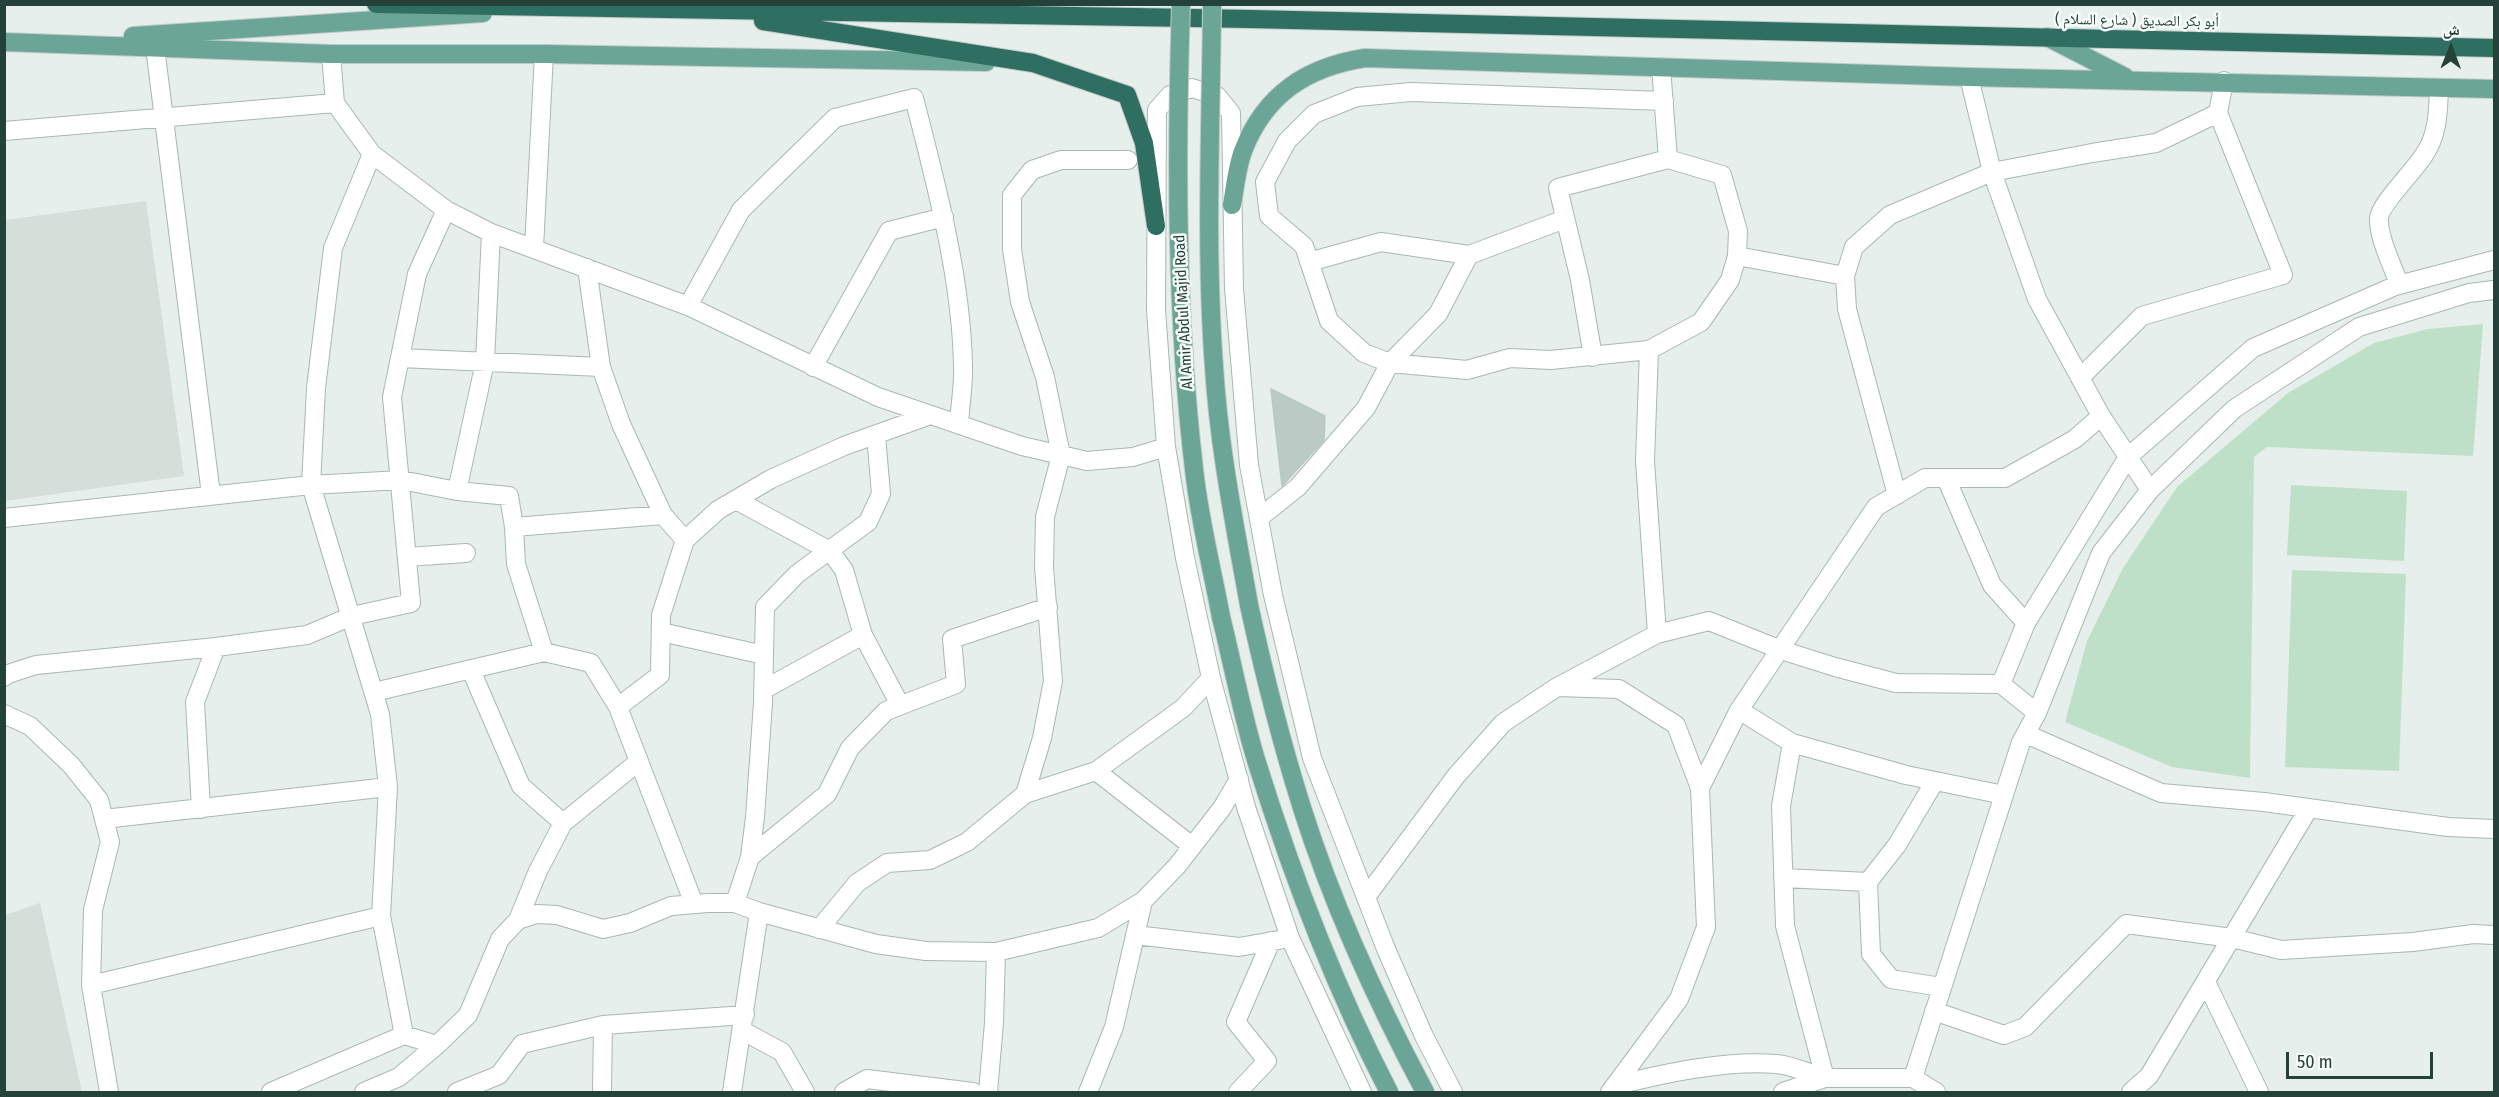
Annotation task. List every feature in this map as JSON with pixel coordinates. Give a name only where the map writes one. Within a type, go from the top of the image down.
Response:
[{"type":"highway","name":"( شارع السلام ) أبو بكر الصديق","points":[[376,4],[1274,19],[2494,48]]},
{"type":"highway","points":[[696,11],[1033,63],[1127,95],[1144,143],[1156,226]]},
{"type":"main road","name":"Al Amir Abdul Majid Road","points":[[1181,4],[1178,180],[1183,325],[1194,470],[1221,616],[1257,761],[1302,893],[1345,1000],[1389,1092]]},
{"type":"main road","name":"Al Amir Abdul Majid Road","points":[[1212,4],[1207,215],[1214,368],[1226,477],[1249,605],[1271,706],[1307,822],[1340,911],[1400,1044],[1425,1092]]},
{"type":"main road","points":[[33,43],[553,8]]},
{"type":"main road","points":[[2047,37],[2131,80]]},
{"type":"main road","points":[[4,42],[331,54],[544,54],[1033,63]]},
{"type":"main road","points":[[1232,205],[1242,152],[1258,118],[1283,91],[1312,73],[1336,62],[1365,58],[1969,77],[2224,81],[2494,89]]},
{"type":"street","points":[[155,47],[211,495]]},
{"type":"street","points":[[331,54],[335,103],[372,154],[446,210],[491,233],[688,306],[878,398],[1022,446],[1087,461],[1133,457],[1166,447]]},
{"type":"street","points":[[534,248],[544,54]]},
{"type":"street","points":[[1661,67],[1668,159]]},
{"type":"street","points":[[1969,77],[1992,172],[2037,299],[2101,416],[2150,490]]},
{"type":"street","points":[[2080,378],[2142,316],[2283,275],[2218,114],[2224,81]]},
{"type":"street","points":[[1362,1092],[1290,938],[1239,779],[1211,678],[1185,558],[1166,447],[1156,310],[1157,110],[1170,94],[1192,88],[1217,96],[1231,113],[1234,288],[1248,454],[1273,595],[1312,758],[1366,897],[1424,1036],[1453,1092]]},
{"type":"street","points":[[2399,285],[2380,230],[2380,213],[2425,154],[2437,123],[2439,88]]},
{"type":"street","points":[[1593,357],[1580,280],[1558,188],[1668,159],[1722,175],[1738,231],[1737,256],[1730,280],[1701,322],[1649,350],[1593,357],[1551,360],[1510,358],[1467,370],[1390,363],[1364,353],[1329,321],[1304,246],[1269,216],[1265,182],[1287,141],[1314,114],[1357,98],[1411,92],[1664,100]]},
{"type":"street","points":[[688,306],[741,210],[835,118],[914,98],[944,217],[959,316],[963,366],[959,425]]},
{"type":"street","points":[[4,131],[335,103]]},
{"type":"street","points":[[1897,495],[1847,309],[1845,276],[1854,247],[1890,215],[1992,172],[2157,143],[2218,114]]},
{"type":"street","points":[[372,154],[333,248],[316,388],[311,485],[380,714],[388,787],[381,916],[404,1035]]},
{"type":"street","points":[[1025,794],[1042,738],[1053,681],[1044,567],[1045,518],[1060,455],[1045,377],[1020,302],[1012,249],[1012,195],[1032,170],[1061,160],[1128,160]]},
{"type":"street","points":[[4,677],[36,665],[216,647],[307,635],[352,616],[411,603],[392,397],[417,274],[446,210]]},
{"type":"street","points":[[813,367],[889,231],[944,217]]},
{"type":"street","points":[[1310,262],[1381,242],[1469,255],[1565,219]]},
{"type":"street","points":[[457,491],[484,362],[491,233]]},
{"type":"street","points":[[1259,518],[1298,487],[1366,408],[1390,363],[1438,314],[1469,255]]},
{"type":"street","points":[[1737,256],[1845,276]]},
{"type":"street","points":[[2001,684],[2026,623],[2128,457],[2253,348],[2399,285],[2494,260]]},
{"type":"street","points":[[587,268],[601,367],[621,424],[663,515],[685,540]]},
{"type":"street","points":[[1913,1078],[2004,795],[2026,734],[2037,713],[2101,553],[2150,490],[2234,409],[2359,327],[2469,293],[2494,290]]},
{"type":"street","points":[[1649,350],[1645,461],[1657,634]]},
{"type":"street","points":[[400,358],[601,367]]},
{"type":"street","points":[[618,707],[660,675],[662,615],[685,540],[718,510],[771,479],[930,415]]},
{"type":"street","points":[[1700,788],[1739,710],[1876,507],[1925,478],[2005,478],[2075,439],[2101,416]]},
{"type":"street","points":[[735,903],[750,857],[763,690],[765,607],[797,574],[868,522],[881,494],[876,435]]},
{"type":"street","points":[[1946,478],[1992,585],[2026,623]]},
{"type":"street","points":[[4,519],[311,485],[401,480],[457,491],[509,496],[516,564],[543,652]]},
{"type":"street","points":[[735,500],[830,551],[844,570],[863,635],[900,705]]},
{"type":"street","points":[[514,527],[663,515]]},
{"type":"street","points":[[407,557],[466,553]]},
{"type":"street","points":[[750,857],[826,794],[850,748],[886,711],[956,684],[952,639],[1048,607]]},
{"type":"street","points":[[1366,897],[1456,776],[1503,723],[1557,687],[1657,634],[1709,621],[1781,650],[1896,683],[2001,684],[2037,713]]},
{"type":"street","points":[[661,632],[764,655]]},
{"type":"street","points":[[763,690],[863,635]]},
{"type":"street","points":[[201,809],[195,702],[216,647]]},
{"type":"street","points":[[374,693],[543,652],[591,663],[618,707],[694,904]]},
{"type":"street","points":[[471,670],[521,786],[562,823]]},
{"type":"street","points":[[819,929],[857,883],[887,863],[930,860],[967,842],[1025,794],[1096,771],[1183,708],[1211,678]]},
{"type":"street","points":[[1557,687],[1619,690],[1676,725],[1700,788],[1706,927],[1679,999],[1614,1089]]},
{"type":"street","points":[[1739,710],[1792,743],[1935,781],[2004,795]]},
{"type":"street","points":[[4,714],[30,726],[70,765],[99,800],[110,842],[93,910],[91,985],[109,1092]]},
{"type":"street","points":[[2026,734],[2161,793],[2309,808],[2448,827],[2494,829]]},
{"type":"street","points":[[1792,743],[1781,807],[1785,926],[1825,1078]]},
{"type":"street","points":[[364,1092],[404,1085],[437,1045],[468,1015],[500,939],[518,920],[538,871],[562,823],[638,762]]},
{"type":"street","points":[[1096,771],[1192,846]]},
{"type":"street","points":[[518,920],[537,914],[557,915],[603,929],[630,923],[671,906],[735,903],[759,912],[876,944],[926,951],[996,952],[1098,928],[1143,901],[1222,808],[1239,779]]},
{"type":"street","points":[[1935,781],[1897,845],[1868,882],[1871,954],[1891,979],[1941,987]]},
{"type":"street","points":[[104,819],[388,787]]},
{"type":"street","points":[[2131,1092],[2149,1076],[2309,808]]},
{"type":"street","points":[[1783,878],[1868,882]]},
{"type":"street","points":[[1088,1092],[1114,1027],[1143,901]]},
{"type":"street","points":[[732,1092],[759,912]]},
{"type":"street","points":[[91,985],[381,916]]},
{"type":"street","points":[[1934,1011],[2004,1035],[2025,1027],[2126,924],[2232,938],[2281,950],[2414,942],[2474,934],[2494,935]]},
{"type":"street","points":[[1135,935],[1239,947],[1290,938]]},
{"type":"street","points":[[1238,1092],[1267,1061],[1236,1022],[1271,941]]},
{"type":"street","points":[[988,1092],[994,1023],[996,952]]},
{"type":"street","points":[[2206,982],[2259,1092]]},
{"type":"street","points":[[457,1092],[499,1075],[522,1044],[603,1025],[744,1023],[782,1052],[805,1092]]},
{"type":"street","points":[[602,1092],[603,1025]]},
{"type":"street","points":[[271,1092],[404,1035],[437,1045]]},
{"type":"street","points":[[1614,1089],[1662,1074],[1716,1066],[1778,1064],[1825,1078],[1913,1078],[1936,1092]]},
{"type":"street","points":[[1783,1092],[1825,1078]]},
{"type":"street","points":[[844,1092],[867,1079],[973,1092]]},
{"type":"shaded area","points":[[146,201],[184,476],[5,501],[5,220]]},
{"type":"shaded area","points":[[40,903],[82,1092],[5,1092],[5,915]]},
{"type":"green space","points":[[2483,324],[2473,456],[2267,447],[2254,457],[2250,778],[2172,767],[2065,722],[2087,641],[2123,568],[2177,487],[2288,393],[2374,343],[2428,329]]},
{"type":"green space","points":[[2291,485],[2407,491],[2404,561],[2287,555]]},
{"type":"green space","points":[[2292,570],[2406,574],[2399,771],[2285,767]]},
{"type":"building","points":[[1271,389],[1325,416],[1324,440],[1282,486]]}]
